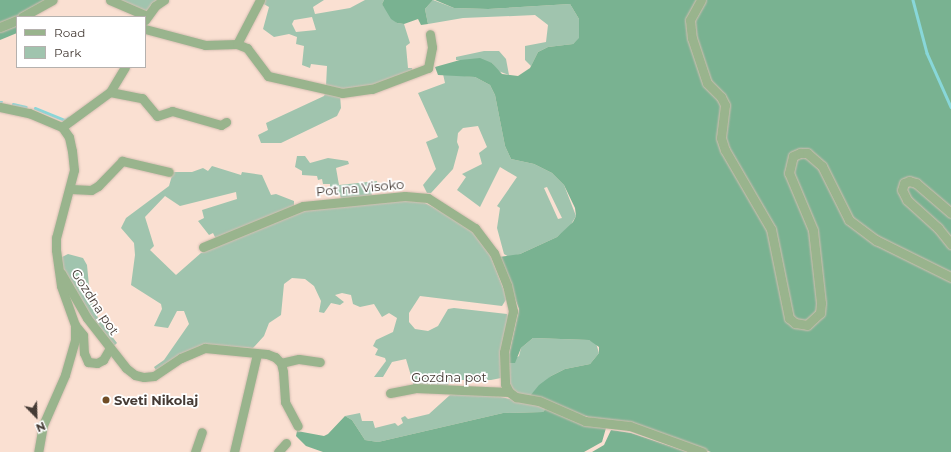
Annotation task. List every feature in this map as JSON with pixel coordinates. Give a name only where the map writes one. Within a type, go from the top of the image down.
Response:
[{"type":"street","points":[[24,16],[53,0]]},
{"type":"street","points":[[110,0],[142,16]]},
{"type":"street","points":[[146,18],[164,0]]},
{"type":"street","points":[[237,44],[260,0]]},
{"type":"street","points":[[701,0],[692,14],[690,27],[700,67],[707,83],[725,105],[721,138],[725,150],[771,229],[786,308],[795,323],[807,324],[814,319],[820,313],[821,303],[813,230],[789,173],[793,156],[800,153],[807,153],[822,166],[849,220],[876,240],[951,277]]},
{"type":"street","points":[[0,27],[16,20]]},
{"type":"street","points":[[146,28],[205,45],[237,44],[247,48],[259,67],[275,80],[342,93],[358,92],[428,68],[432,47],[430,34]]},
{"type":"street","points":[[62,127],[110,92],[124,68]]},
{"type":"street","points":[[110,92],[142,98],[158,116],[172,111],[221,125],[226,122]]},
{"type":"street","points":[[0,107],[28,113],[62,127],[68,137],[72,151],[74,170],[71,189],[56,238],[61,286],[75,325],[83,335],[84,353],[88,362],[97,363],[103,360],[110,348]]},
{"type":"street","points":[[71,189],[91,190],[98,186],[122,162],[169,172]]},
{"type":"street","points":[[951,213],[916,183],[909,181],[904,183],[902,190],[907,200],[938,228],[951,244]]},
{"type":"street","name":"Pot na Visoko","points":[[203,247],[303,206],[405,196],[428,198],[475,228],[494,253],[507,285],[513,311],[504,352],[505,384],[509,392]]},
{"type":"street","name":"Gozdna pot","points":[[59,268],[87,318],[110,348],[126,368],[144,378],[154,376],[181,358],[205,348],[267,354],[281,363]]},
{"type":"street","points":[[38,452],[42,425],[72,355],[75,325]]},
{"type":"street","points":[[234,452],[257,354]]},
{"type":"street","points":[[298,426],[285,402],[281,363],[299,360],[320,362]]},
{"type":"street","name":"Gozdna pot","points":[[390,393],[415,388],[509,392]]},
{"type":"street","points":[[509,392],[516,397],[539,402],[585,421],[630,426],[702,452]]},
{"type":"street","points":[[195,452],[202,432]]},
{"type":"street","points":[[278,452],[286,443]]},
{"type":"green space","points":[[0,0],[49,0],[16,16],[0,25]]},
{"type":"green space","points":[[116,0],[157,0],[145,13]]},
{"type":"green space","points":[[263,0],[324,0],[313,7],[315,14],[350,8],[365,0],[384,0],[382,4],[397,23],[404,24],[410,43],[406,46],[408,68],[412,68],[413,71],[354,91],[326,86],[327,66],[311,64],[310,68],[302,65],[304,46],[296,44],[297,37],[289,34],[274,37],[263,29],[269,7],[262,3]],"holes":[[[312,17],[316,30],[296,32],[292,24],[294,20]]]},
{"type":"green space","points":[[384,0],[433,0],[425,9],[428,24],[421,25],[418,19],[404,24],[397,23],[391,19],[382,4]]},
{"type":"green space","points":[[433,0],[454,8],[488,9],[570,4],[579,19],[580,38],[573,44],[548,47],[538,52],[531,66],[525,60],[525,46],[546,42],[548,25],[535,15],[463,18],[428,24],[425,9]]},
{"type":"green space","points":[[435,0],[951,0],[951,452],[711,452],[581,415],[530,396],[539,385],[551,376],[565,369],[590,364],[599,353],[599,347],[589,340],[533,338],[521,348],[515,363],[507,363],[519,309],[499,257],[520,254],[557,237],[573,222],[576,216],[575,208],[564,185],[552,173],[534,164],[511,159],[505,146],[495,95],[490,85],[475,77],[438,75],[435,67],[460,60],[480,58],[492,63],[502,74],[518,76],[530,68],[538,52],[548,47],[573,44],[579,38],[579,19],[570,4],[488,9],[454,8]]},
{"type":"green space","points":[[16,23],[16,33],[0,40],[0,29]]},
{"type":"green space","points":[[484,51],[499,51],[506,59],[509,75],[498,71],[492,63],[456,60],[456,57]]},
{"type":"green space","points":[[443,74],[475,77],[490,85],[495,95],[505,146],[511,159],[534,164],[552,173],[564,185],[576,216],[570,226],[557,237],[520,254],[509,257],[504,254],[497,228],[500,208],[497,206],[517,177],[500,167],[480,207],[457,190],[466,177],[462,174],[482,164],[479,153],[487,147],[478,126],[463,128],[458,133],[457,142],[459,147],[453,169],[431,193],[427,193],[423,185],[436,169],[426,142],[438,137],[418,93],[445,83]],"holes":[[[547,187],[562,218],[558,219],[544,188]]]},
{"type":"green space","points":[[326,91],[340,95],[341,108],[337,116],[281,143],[261,143],[258,135],[268,130],[266,123],[324,96]]},
{"type":"green space","points":[[297,156],[305,156],[310,163],[328,158],[348,161],[349,164],[336,168],[339,185],[377,181],[377,187],[371,187],[372,196],[341,200],[340,194],[330,193],[330,184],[323,184],[322,179],[318,180],[317,176],[302,175],[302,171],[295,167]]},
{"type":"green space","points":[[212,166],[241,175],[242,172],[262,175],[271,195],[276,194],[294,201],[294,206],[216,239],[213,233],[209,235],[198,221],[204,218],[202,210],[237,199],[236,192],[180,206],[165,196],[145,217],[154,246],[150,250],[176,275],[201,253],[300,212],[315,208],[398,199],[423,202],[470,226],[486,244],[507,298],[502,306],[420,296],[409,313],[409,322],[415,329],[428,331],[438,326],[448,309],[454,308],[507,314],[509,318],[501,378],[491,380],[449,380],[448,388],[414,386],[406,359],[392,362],[383,377],[374,377],[386,361],[385,358],[375,355],[378,349],[373,346],[376,340],[393,332],[397,318],[389,313],[382,317],[374,304],[360,307],[353,304],[351,295],[342,293],[335,295],[344,302],[340,305],[331,303],[324,313],[319,312],[321,301],[314,286],[305,279],[292,278],[284,284],[281,315],[269,323],[264,336],[253,348],[208,346],[157,372],[154,367],[164,360],[189,324],[184,311],[177,311],[168,328],[154,326],[162,309],[161,304],[131,285],[135,255],[134,243],[121,228],[126,218],[169,186],[173,172],[192,172],[203,168],[208,171]]},
{"type":"green space","points":[[68,254],[83,258],[87,265],[90,296],[98,318],[117,343],[113,347],[87,312],[63,271],[62,257]]},
{"type":"green space","points":[[533,338],[589,340],[596,343],[599,353],[590,364],[565,369],[551,376],[530,396],[522,395],[510,390],[507,363],[519,356],[521,348]]},
{"type":"green space","points":[[462,393],[487,394],[547,407],[543,412],[503,413],[378,442],[365,440],[352,420],[345,416],[360,413],[362,421],[373,421],[375,428],[395,423],[398,426],[403,423],[401,418],[405,416],[408,419],[429,414],[450,395]]},
{"type":"green space","points":[[547,407],[585,424],[606,428],[602,442],[584,452],[323,452],[306,446],[296,436],[297,431],[324,436],[328,434],[345,416],[352,420],[365,440],[378,442],[503,413],[543,412]]},
{"type":"green space","points":[[611,430],[631,433],[688,452],[592,452],[604,445]]},
{"type":"waterway","points":[[913,0],[927,53],[951,107]]},
{"type":"waterway","points":[[13,104],[26,107]]},
{"type":"waterway","points":[[35,108],[65,120],[68,118]]},
{"type":"place","name":"Sveti Nikolaj","points":[[106,400]]}]
